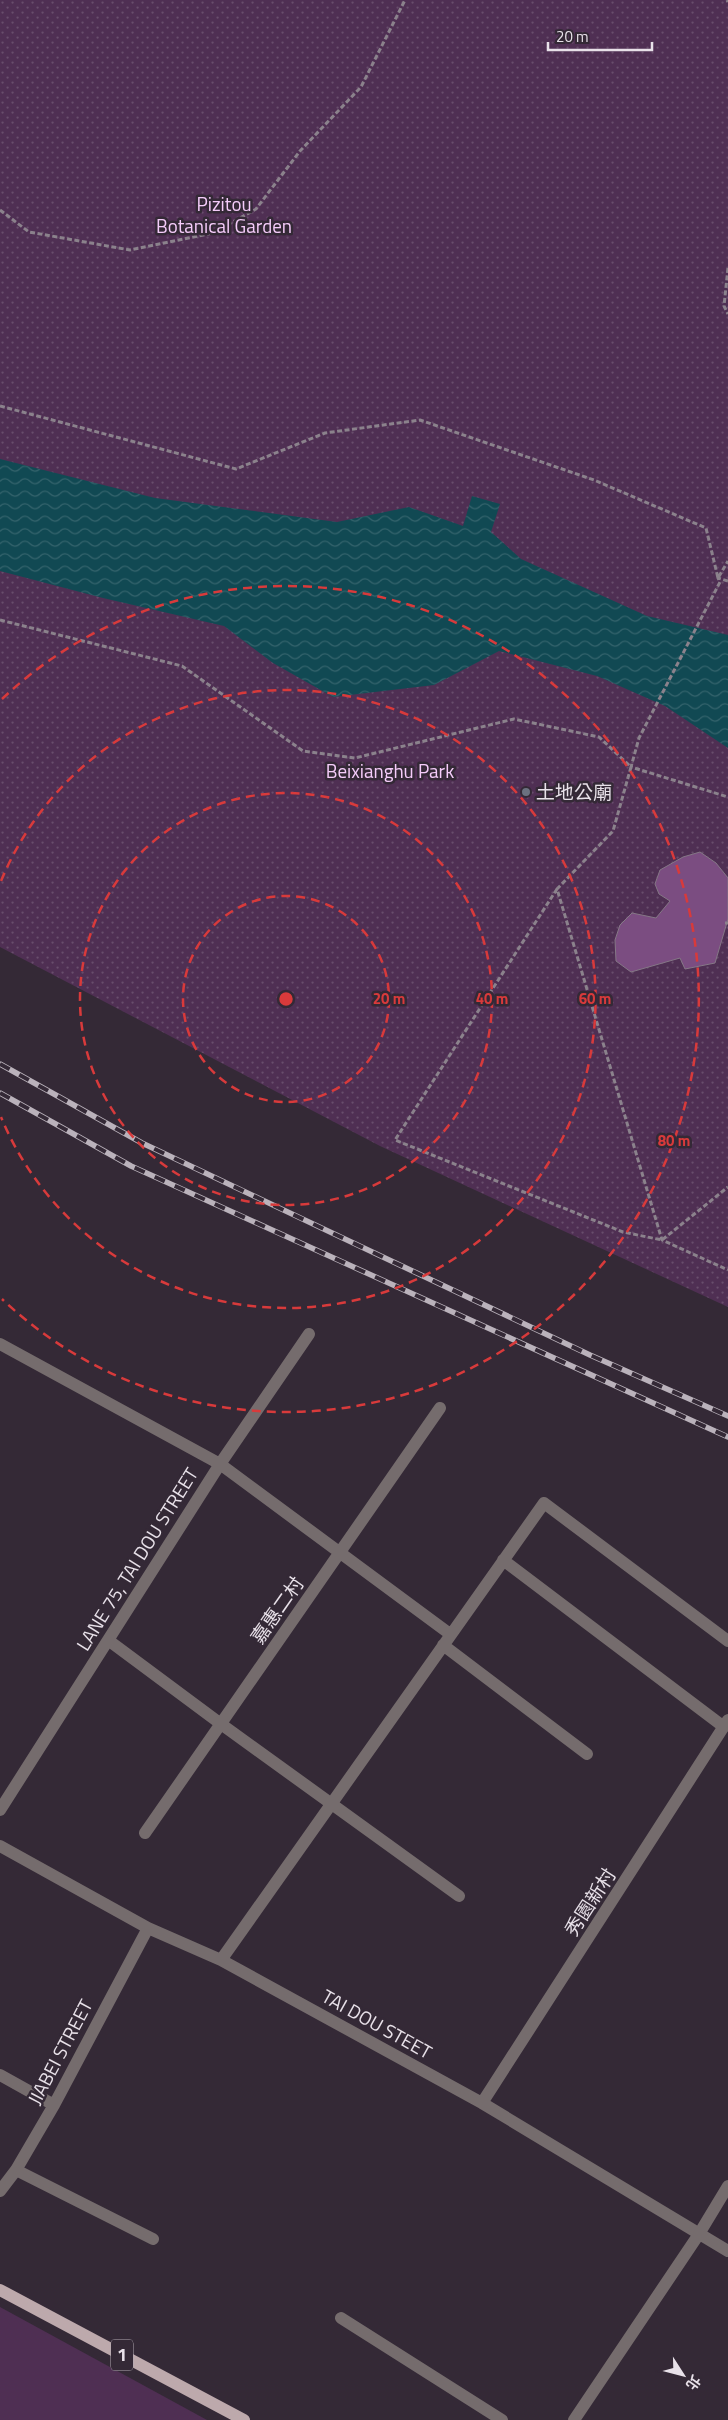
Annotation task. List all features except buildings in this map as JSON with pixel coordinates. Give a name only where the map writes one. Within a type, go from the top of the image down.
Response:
[{"type":"main road","name":"1","points":[[0,2290],[244,2420]]},
{"type":"street","points":[[309,1334],[220,1464],[339,1554],[450,1634]]},
{"type":"street","name":"LANE 75, TAI DOU STREET","points":[[0,1810],[220,1464],[1,1347]]},
{"type":"street","name":"嘉惠二村","points":[[145,1833],[440,1408]]},
{"type":"street","points":[[221,1960],[330,1802],[544,1503],[728,1641]]},
{"type":"street","points":[[503,1560],[726,1724]]},
{"type":"street","points":[[108,1640],[459,1896]]},
{"type":"street","points":[[442,1645],[587,1754]]},
{"type":"street","name":"秀園新村","points":[[482,2103],[726,1724]]},
{"type":"street","name":"TAI DOU STEET","points":[[0,1846],[148,1928],[221,1960],[482,2103],[728,2251]]},
{"type":"street","name":"JIABEI STREET","points":[[0,2191],[16,2170],[54,2105],[148,1928]]},
{"type":"street","points":[[0,2075],[54,2105]]},
{"type":"street","points":[[16,2170],[153,2238]]},
{"type":"street","points":[[574,2420],[699,2234],[728,2186]]},
{"type":"street","points":[[341,2318],[502,2420]]},
{"type":"path","points":[[0,210],[29,232],[130,250],[213,233],[256,209],[300,151],[360,86],[405,0]]},
{"type":"path","points":[[728,268],[724,306],[728,314]]},
{"type":"path","points":[[0,406],[236,469],[325,433],[420,420],[594,480],[706,528],[720,582],[638,738],[613,831],[557,889],[395,1140],[623,1232],[662,1240],[728,1270]]},
{"type":"path","points":[[718,578],[728,561]]},
{"type":"path","points":[[718,578],[728,581]]},
{"type":"path","points":[[0,620],[182,666],[303,751],[355,758],[514,719],[599,738],[631,767],[728,797]]},
{"type":"path","points":[[557,889],[662,1240]]},
{"type":"path","points":[[662,1240],[728,1187]]},
{"type":"green space","name":"Beixianghu Park","points":[[0,0],[728,0],[728,1307],[380,1146],[0,947]]},
{"type":"green space","points":[[0,2307],[207,2420],[0,2420]]},
{"type":"water","points":[[0,459],[155,498],[337,522],[409,507],[463,526],[472,496],[500,504],[491,532],[521,559],[647,616],[728,635],[728,748],[665,706],[597,676],[499,651],[434,685],[333,697],[273,663],[224,626],[103,598],[0,571]]},
{"type":"railway","points":[[0,1064],[142,1143],[590,1355],[728,1416]]},
{"type":"railway","points":[[0,1093],[131,1166],[728,1437]]},
{"type":"place","name":"土地公廟","points":[[526,792]]},
{"type":"park label","name":"Pizitou Botanical Garden","points":[[224,215]]}]
